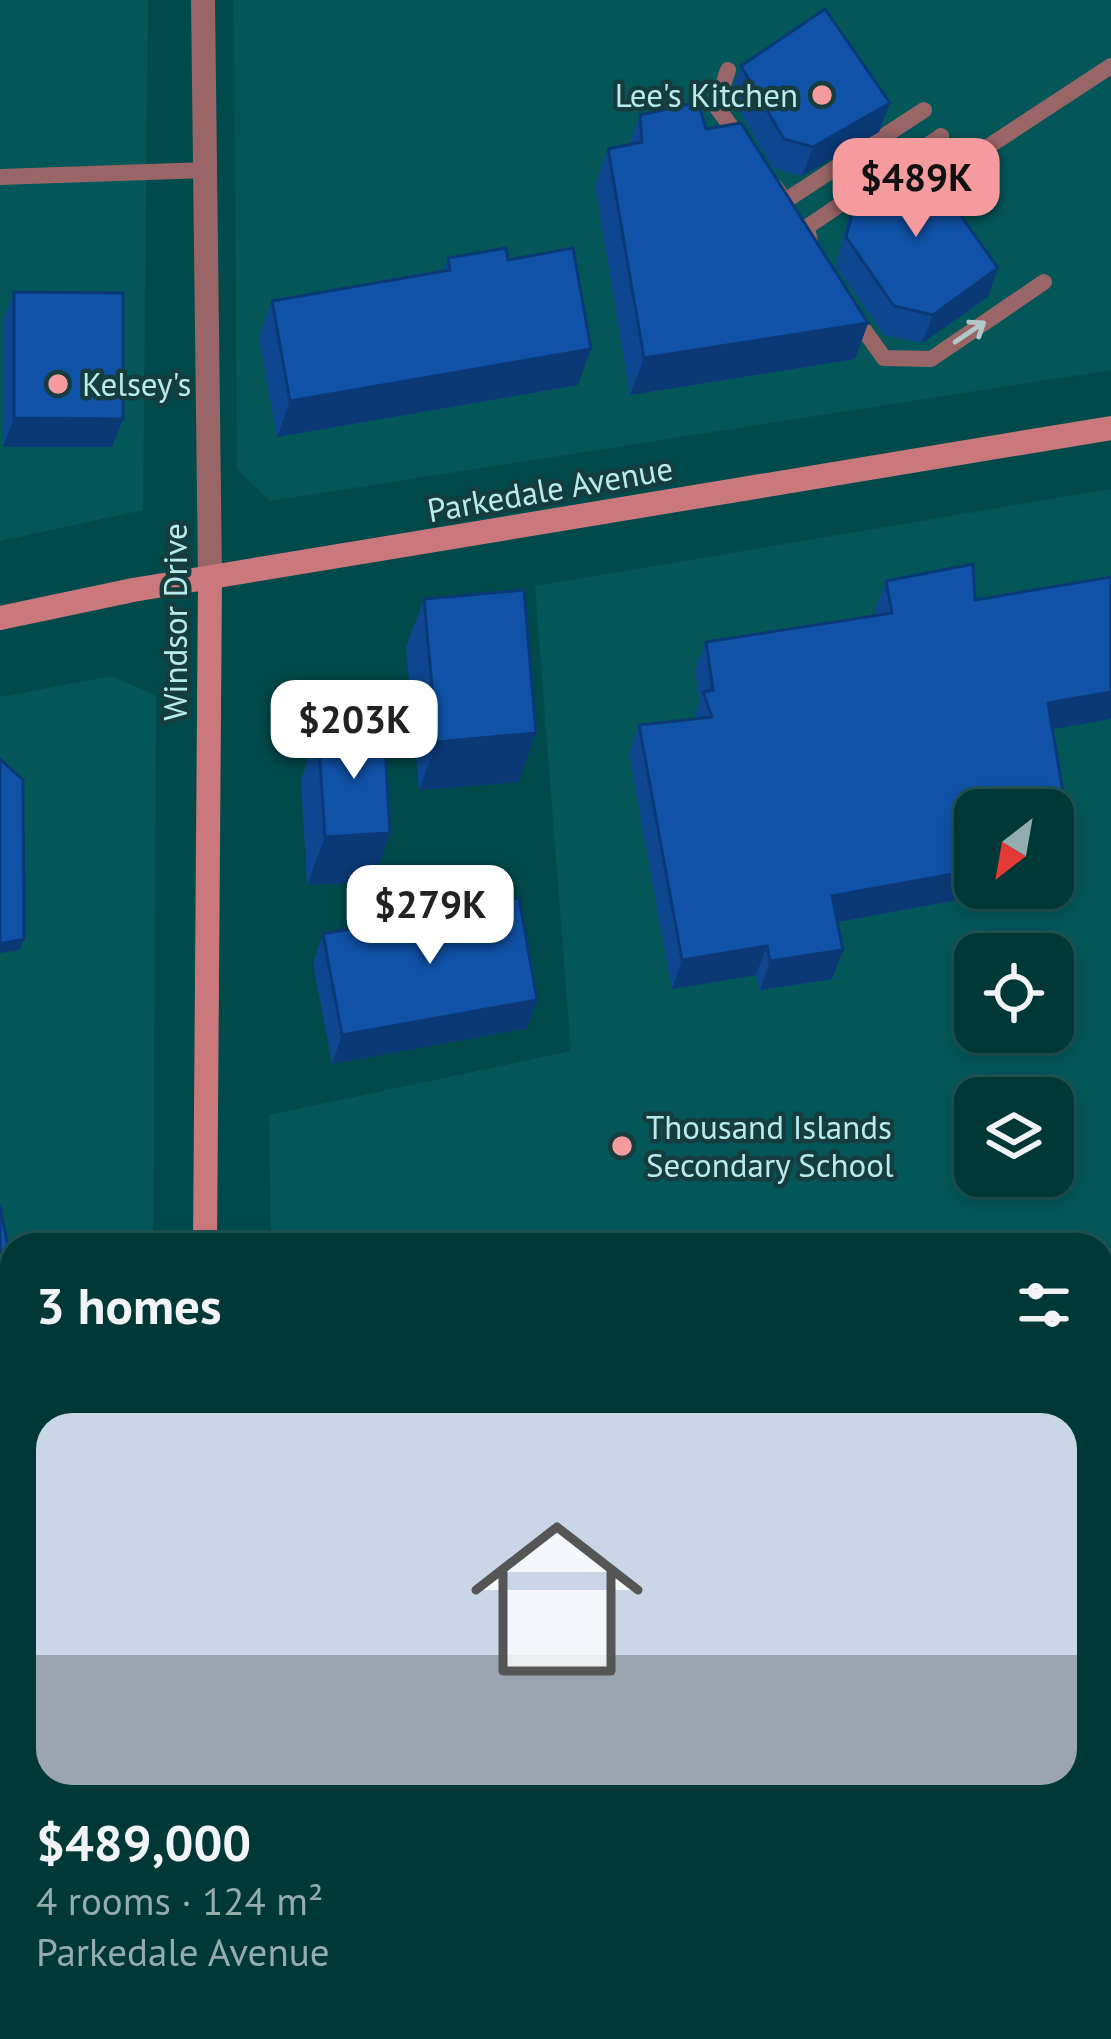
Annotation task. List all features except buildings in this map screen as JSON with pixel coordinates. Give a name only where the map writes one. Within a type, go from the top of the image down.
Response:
[{"type":"main road","name":"Parkedale Avenue","points":[[0,618],[134,590],[1111,428]]},
{"type":"main road","name":"Windsor Drive","points":[[205,1233],[210,578]]},
{"type":"street","name":"Windsor Drive","points":[[203,0],[210,578]]},
{"type":"lane","points":[[960,165],[1111,66]]},
{"type":"lane","points":[[728,70],[716,106],[785,201],[924,110]]},
{"type":"lane","points":[[824,274],[812,256],[807,227],[941,136]]},
{"type":"lane","points":[[0,177],[207,170]]},
{"type":"lane","points":[[848,308],[884,358],[931,358],[1044,282]]},
{"type":"shaded area","points":[[0,0],[148,0],[143,510],[0,541]]},
{"type":"shaded area","points":[[234,0],[1111,0],[1111,370],[270,501],[237,469]]},
{"type":"shaded area","name":"Thousand Islands Secondary School","points":[[1111,489],[1111,1233],[271,1233],[269,1115],[571,1051],[535,586]]},
{"type":"shaded area","points":[[112,676],[156,696],[153,1233],[0,1233],[0,697]]},
{"type":"place","name":"Lee's Kitchen","points":[[822,95]]},
{"type":"place","name":"Kelsey's","points":[[58,384]]},
{"type":"place","name":"Thousand Islands Secondary School","points":[[622,1146]]}]
